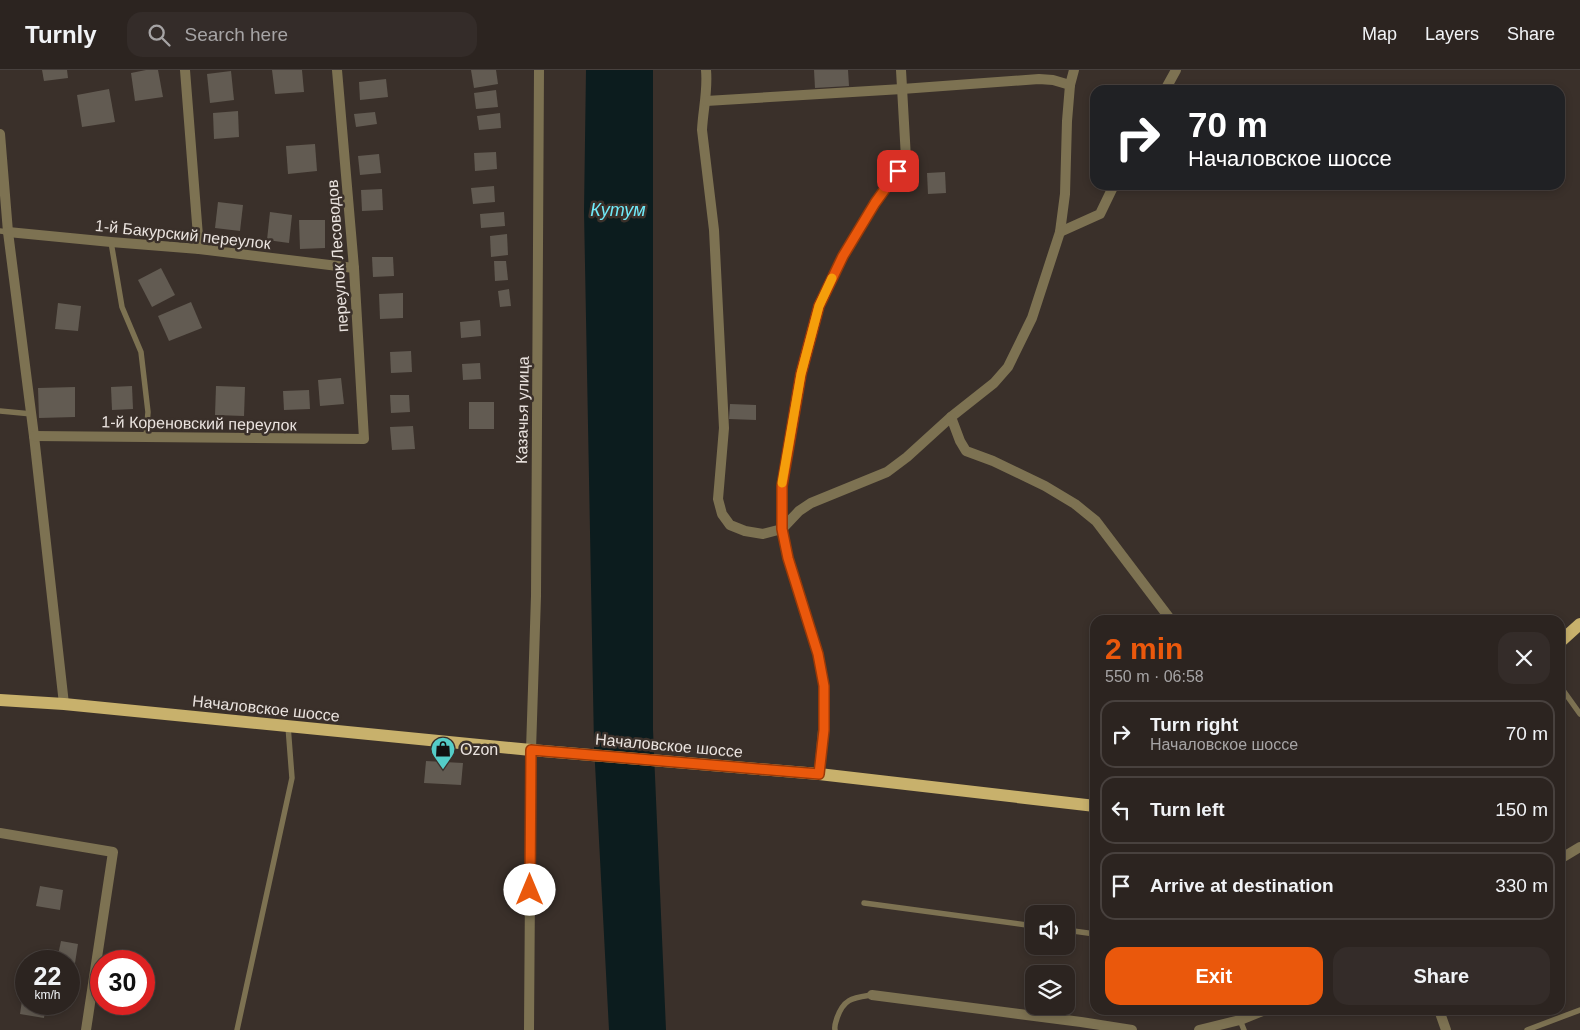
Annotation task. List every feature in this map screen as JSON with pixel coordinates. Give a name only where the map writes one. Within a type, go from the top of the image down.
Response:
[{"type":"main road","points":[[1565,638],[1580,624]]},
{"type":"main road","name":"Началовское шоссе","points":[[0,700],[64,704],[531,750],[819,774],[1090,805]]},
{"type":"street","points":[[185,70],[199,249]]},
{"type":"street","name":"переулок Лесоводов","points":[[337,70],[354,268],[364,439]]},
{"type":"street","name":"Казачья улица","points":[[529,1030],[531,750],[536,596],[539,70]]},
{"type":"street","points":[[706,70],[706,101],[702,114],[702,130],[714,230],[724,428],[718,499],[722,514],[730,525],[745,532],[763,534],[782,529],[799,510],[811,503],[887,472],[994,383],[1008,367],[1032,318],[1060,232],[1065,194],[1070,85],[1074,70]]},
{"type":"street","points":[[819,774],[824,730],[824,686],[818,654],[788,558],[782,529],[782,486],[801,374],[819,306],[843,256],[906,158],[901,70]]},
{"type":"street","points":[[1168,85],[1176,70]]},
{"type":"street","points":[[706,101],[902,89],[1039,74],[1070,85]]},
{"type":"street","points":[[0,134],[4,232],[32,414],[64,704]]},
{"type":"street","points":[[1060,232],[1100,214],[1112,190]]},
{"type":"street","name":"1-й Бакурский переулок","points":[[4,232],[199,249],[354,268]]},
{"type":"street","points":[[951,417],[966,451],[994,461],[1045,486],[1075,504],[1096,521],[1167,615]]},
{"type":"street","name":"1-й Кореновский переулок","points":[[34,436],[364,439]]},
{"type":"street","points":[[0,833],[113,852],[86,1030]]},
{"type":"street","points":[[1565,856],[1580,847]]},
{"type":"street","points":[[872,995],[1132,1030]]},
{"type":"street","points":[[1200,1030],[1242,1025],[1257,1015]]},
{"type":"street","points":[[1440,1015],[1446,1030]]},
{"type":"lane","points":[[111,242],[122,307],[141,352],[148,412],[146,437]]},
{"type":"lane","points":[[0,411],[32,414]]},
{"type":"lane","points":[[1565,693],[1580,714]]},
{"type":"lane","points":[[237,1030],[292,778],[288,726]]},
{"type":"lane","points":[[864,903],[1025,925]]},
{"type":"lane","points":[[1075,931],[1090,933]]},
{"type":"lane","points":[[835,1030],[834,1026],[841,1006],[854,998],[872,995]]},
{"type":"lane","points":[[1527,1030],[1580,1010]]},
{"type":"water","name":"Кутум","points":[[586,70],[653,70],[653,730],[666,1030],[609,1030],[594,745],[584,211]]},
{"type":"building","points":[[42,70],[67,70],[68,78],[44,81]]},
{"type":"building","points":[[158,70],[163,97],[135,101],[131,73]]},
{"type":"building","points":[[272,70],[302,70],[304,92],[275,94]]},
{"type":"building","points":[[471,70],[496,70],[498,84],[474,88]]},
{"type":"building","points":[[814,70],[848,70],[849,86],[815,88]]},
{"type":"building","points":[[231,71],[234,100],[210,103],[207,74]]},
{"type":"building","points":[[386,79],[388,97],[360,100],[359,82]]},
{"type":"building","points":[[109,89],[115,122],[82,127],[77,95]]},
{"type":"building","points":[[496,90],[498,107],[476,109],[474,93]]},
{"type":"building","points":[[238,111],[239,137],[214,139],[213,113]]},
{"type":"building","points":[[375,112],[377,124],[356,127],[354,114]]},
{"type":"building","points":[[500,113],[501,128],[479,130],[477,116]]},
{"type":"building","points":[[315,144],[317,171],[288,174],[286,146]]},
{"type":"building","points":[[496,152],[497,169],[475,171],[474,153]]},
{"type":"building","points":[[379,154],[381,173],[360,175],[358,156]]},
{"type":"building","points":[[945,172],[946,193],[928,194],[927,173]]},
{"type":"building","points":[[494,186],[495,202],[473,204],[471,188]]},
{"type":"building","points":[[382,189],[383,210],[362,211],[361,190]]},
{"type":"building","points":[[218,202],[243,205],[240,231],[215,228]]},
{"type":"building","points":[[270,212],[292,215],[289,243],[267,240]]},
{"type":"building","points":[[504,212],[505,226],[481,228],[480,214]]},
{"type":"building","points":[[299,220],[325,220],[325,248],[300,249]]},
{"type":"building","points":[[507,234],[508,255],[491,257],[490,236]]},
{"type":"building","points":[[372,257],[393,257],[394,276],[373,277]]},
{"type":"building","points":[[494,261],[506,261],[508,280],[495,281]]},
{"type":"building","points":[[161,268],[175,295],[152,307],[138,280]]},
{"type":"building","points":[[509,289],[511,306],[500,307],[498,291]]},
{"type":"building","points":[[403,293],[403,318],[380,319],[379,294]]},
{"type":"building","points":[[191,302],[202,328],[169,341],[158,316]]},
{"type":"building","points":[[58,303],[81,306],[78,331],[55,329]]},
{"type":"building","points":[[480,320],[481,336],[461,338],[460,322]]},
{"type":"building","points":[[411,351],[412,372],[391,373],[390,352]]},
{"type":"building","points":[[480,363],[481,379],[463,380],[462,364]]},
{"type":"building","points":[[341,378],[344,404],[320,406],[318,380]]},
{"type":"building","points":[[132,386],[133,409],[112,410],[111,387]]},
{"type":"building","points":[[216,386],[245,387],[244,416],[215,415]]},
{"type":"building","points":[[75,387],[75,417],[39,418],[38,388]]},
{"type":"building","points":[[309,390],[310,409],[284,410],[283,391]]},
{"type":"building","points":[[390,395],[409,395],[410,412],[391,413]]},
{"type":"building","points":[[469,402],[494,402],[494,429],[469,429]]},
{"type":"building","points":[[730,404],[756,405],[756,420],[729,419]]},
{"type":"building","points":[[413,426],[415,449],[392,450],[390,427]]},
{"type":"building","points":[[426,761],[463,763],[461,785],[424,783]]},
{"type":"building","points":[[40,886],[63,890],[60,910],[36,906]]},
{"type":"building","points":[[61,941],[78,944],[77,950],[59,950]]},
{"type":"building","points":[[26,1015],[44,1015],[44,1018]]},
{"type":"slow traffic","points":[[782,483],[801,374],[819,306],[832,278]]},
{"type":"place","name":"Ozon","points":[[443,770]]},
{"type":"route","points":[[530,890],[531,750],[819,774],[824,730],[824,686],[818,654],[788,558],[782,529],[782,486],[801,374],[819,306],[843,256],[875,203],[898,171]]}]
